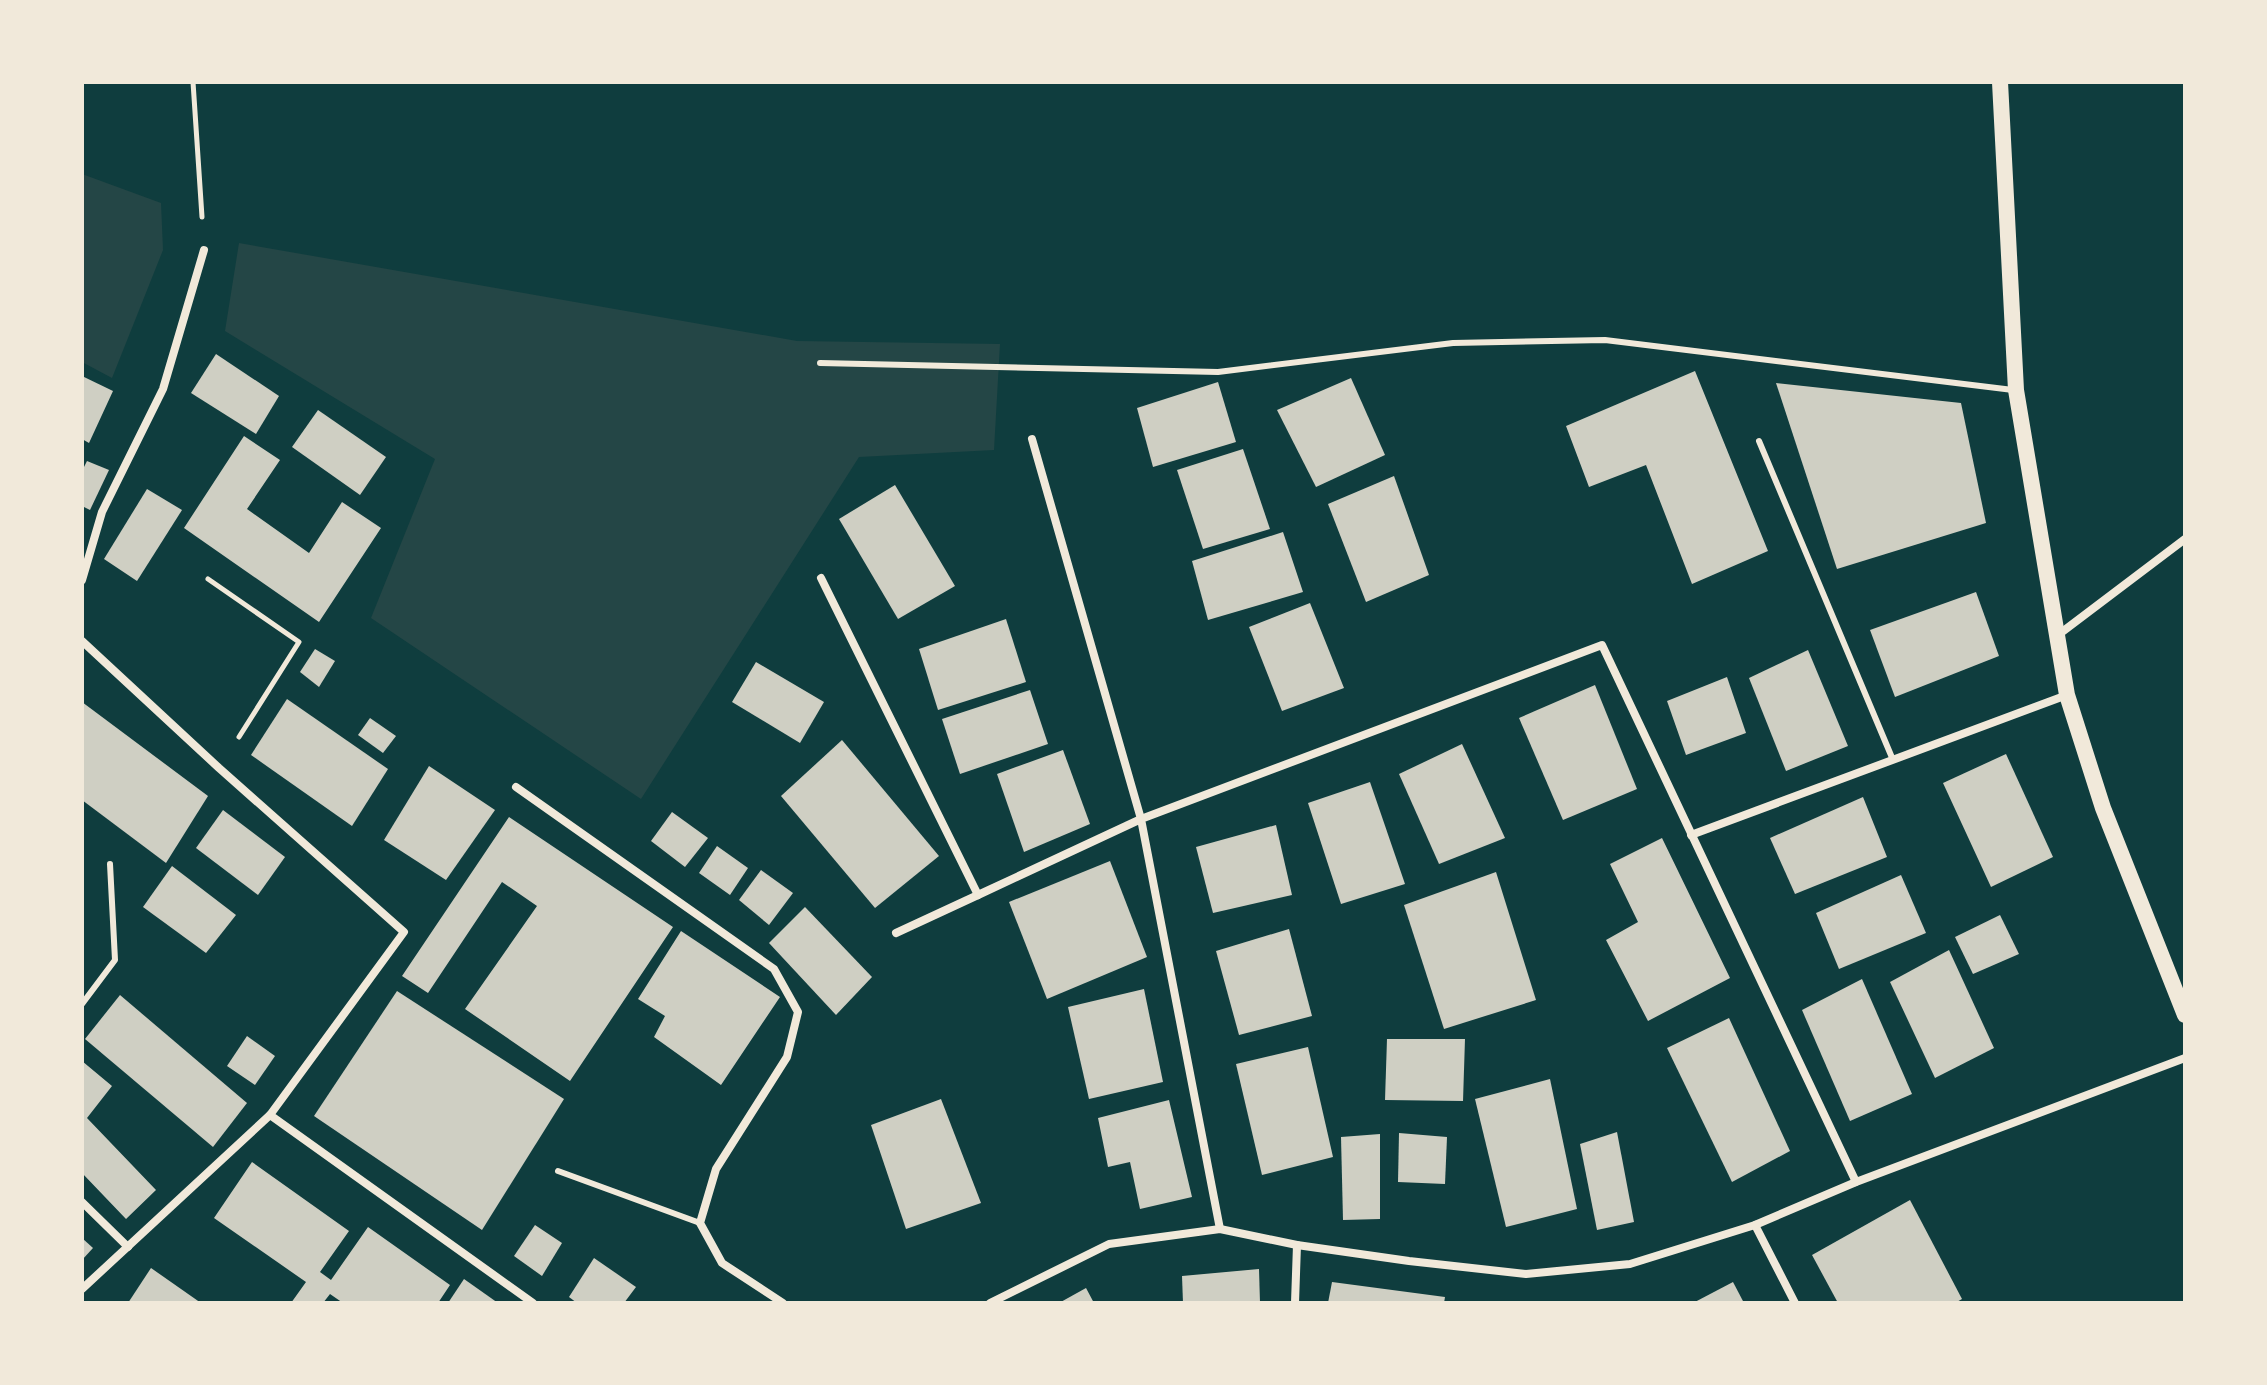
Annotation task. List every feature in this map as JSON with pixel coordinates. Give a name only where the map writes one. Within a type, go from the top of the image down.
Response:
[{"type":"main road","points":[[2000,82],[2016,390],[2055,637],[2067,695],[2103,808],[2185,1015]]},
{"type":"street","points":[[82,580],[102,512],[163,389],[204,250]]},
{"type":"street","points":[[1032,439],[1141,819],[1220,1229]]},
{"type":"street","points":[[2055,637],[2185,539]]},
{"type":"street","points":[[821,578],[978,895]]},
{"type":"street","points":[[82,641],[404,932],[270,1115],[82,1289]]},
{"type":"street","points":[[896,933],[1141,819],[1602,645],[1856,1182]]},
{"type":"street","points":[[1691,835],[2067,695]]},
{"type":"street","points":[[516,787],[774,969],[798,1012],[787,1057],[716,1169],[700,1223],[722,1263],[783,1303]]},
{"type":"street","points":[[990,1303],[1109,1244],[1220,1229],[1297,1245],[1526,1274],[1630,1264],[1755,1225],[1856,1182],[2185,1058]]},
{"type":"street","points":[[270,1115],[533,1303]]},
{"type":"street","points":[[82,1202],[128,1247]]},
{"type":"street","points":[[1755,1225],[1795,1303]]},
{"type":"street","points":[[1295,1303],[1297,1245]]},
{"type":"lane","points":[[820,363],[1218,372],[1453,343],[1605,340],[2016,390]]},
{"type":"lane","points":[[1759,441],[1893,760]]},
{"type":"lane","points":[[82,1004],[115,960],[110,864]]},
{"type":"lane","points":[[558,1171],[700,1223]]},
{"type":"path","points":[[193,82],[204,250]]},
{"type":"path","points":[[208,579],[299,642],[219,768]]},
{"type":"shaded area","points":[[82,174],[161,203],[163,250],[112,378],[82,362]]},
{"type":"shaded area","points":[[239,243],[797,341],[1000,344],[994,450],[859,457],[641,799],[371,618],[435,459],[225,331]]},
{"type":"building","points":[[216,354],[279,396],[256,434],[191,393]]},
{"type":"building","points":[[1695,371],[1768,551],[1692,584],[1646,465],[1589,487],[1566,426]]},
{"type":"building","points":[[82,376],[113,391],[89,443],[82,439]]},
{"type":"building","points":[[1351,378],[1385,455],[1316,487],[1277,410]]},
{"type":"building","points":[[1218,382],[1236,442],[1153,467],[1137,408]]},
{"type":"building","points":[[1776,383],[1961,403],[1986,523],[1837,569]]},
{"type":"building","points":[[318,410],[386,457],[360,495],[292,447]]},
{"type":"building","points":[[244,436],[280,460],[247,509],[309,553],[342,502],[381,528],[319,622],[184,528]]},
{"type":"building","points":[[1243,449],[1270,529],[1203,549],[1177,470]]},
{"type":"building","points":[[87,461],[109,470],[90,510],[82,506],[82,471]]},
{"type":"building","points":[[1394,476],[1429,575],[1366,602],[1328,504]]},
{"type":"building","points":[[895,485],[955,586],[898,619],[839,519]]},
{"type":"building","points":[[147,489],[182,510],[137,581],[104,559]]},
{"type":"building","points":[[1283,532],[1303,592],[1208,620],[1192,561]]},
{"type":"building","points":[[1976,592],[1999,656],[1895,697],[1870,630]]},
{"type":"building","points":[[1310,603],[1344,688],[1282,711],[1249,627]]},
{"type":"building","points":[[1006,619],[1026,682],[938,710],[919,649]]},
{"type":"building","points":[[315,649],[335,661],[319,687],[300,672]]},
{"type":"building","points":[[1808,650],[1848,746],[1786,771],[1749,678]]},
{"type":"building","points":[[756,662],[824,702],[800,743],[732,702]]},
{"type":"building","points":[[1727,677],[1746,733],[1686,755],[1667,701]]},
{"type":"building","points":[[1595,685],[1637,789],[1563,820],[1519,718]]},
{"type":"building","points":[[1030,690],[1048,744],[960,774],[942,719]]},
{"type":"building","points":[[287,699],[388,769],[352,826],[251,755]]},
{"type":"building","points":[[82,702],[208,796],[166,863],[82,800]]},
{"type":"building","points":[[370,718],[396,736],[383,753],[358,735]]},
{"type":"building","points":[[842,740],[939,856],[875,908],[781,796]]},
{"type":"building","points":[[1462,744],[1505,838],[1439,864],[1399,774]]},
{"type":"building","points":[[1063,750],[1090,824],[1024,852],[997,774]]},
{"type":"building","points":[[2006,754],[2053,857],[1991,887],[1943,783]]},
{"type":"building","points":[[429,766],[495,810],[446,880],[384,840]]},
{"type":"building","points":[[1370,782],[1405,884],[1341,904],[1308,803]]},
{"type":"building","points":[[1863,797],[1887,857],[1795,894],[1770,838]]},
{"type":"building","points":[[223,810],[285,857],[258,895],[196,848]]},
{"type":"building","points":[[672,812],[708,838],[685,867],[651,841]]},
{"type":"building","points":[[509,817],[673,927],[570,1081],[465,1009],[537,906],[502,882],[428,993],[402,976]]},
{"type":"building","points":[[1276,825],[1292,895],[1213,913],[1196,847]]},
{"type":"building","points":[[1662,838],[1730,978],[1648,1021],[1606,940],[1638,922],[1610,864]]},
{"type":"building","points":[[717,846],[748,868],[730,895],[699,873]]},
{"type":"building","points":[[1110,861],[1147,957],[1047,999],[1009,902]]},
{"type":"building","points":[[172,866],[236,915],[206,953],[143,907]]},
{"type":"building","points":[[761,870],[793,893],[769,925],[739,900]]},
{"type":"building","points":[[1496,872],[1536,1000],[1444,1029],[1404,905]]},
{"type":"building","points":[[1901,875],[1926,933],[1839,969],[1816,913]]},
{"type":"building","points":[[805,907],[872,977],[836,1015],[769,943]]},
{"type":"building","points":[[2000,915],[2019,954],[1973,974],[1955,937]]},
{"type":"building","points":[[1289,929],[1312,1016],[1239,1035],[1216,951]]},
{"type":"building","points":[[681,931],[780,997],[721,1085],[654,1037],[665,1016],[638,999]]},
{"type":"building","points":[[1949,950],[1994,1048],[1935,1078],[1890,982]]},
{"type":"building","points":[[1862,979],[1912,1094],[1850,1121],[1802,1010]]},
{"type":"building","points":[[1144,989],[1163,1082],[1089,1099],[1068,1007]]},
{"type":"building","points":[[397,991],[564,1099],[482,1230],[314,1116]]},
{"type":"building","points":[[120,995],[247,1103],[213,1147],[85,1039]]},
{"type":"building","points":[[1729,1018],[1790,1151],[1732,1182],[1667,1048]]},
{"type":"building","points":[[247,1036],[275,1056],[255,1085],[227,1066]]},
{"type":"building","points":[[1387,1039],[1465,1039],[1463,1101],[1385,1100]]},
{"type":"building","points":[[1308,1047],[1333,1157],[1262,1175],[1236,1064]]},
{"type":"building","points":[[82,1061],[112,1086],[87,1118],[156,1190],[126,1219],[82,1173]]},
{"type":"building","points":[[1550,1079],[1577,1209],[1506,1227],[1475,1099]]},
{"type":"building","points":[[941,1099],[981,1203],[906,1229],[871,1125]]},
{"type":"building","points":[[1169,1100],[1192,1197],[1140,1209],[1130,1162],[1108,1167],[1098,1118]]},
{"type":"building","points":[[1617,1132],[1634,1222],[1597,1230],[1580,1144]]},
{"type":"building","points":[[1399,1133],[1447,1137],[1445,1184],[1398,1182]]},
{"type":"building","points":[[1380,1134],[1380,1219],[1343,1220],[1341,1137]]},
{"type":"building","points":[[252,1162],[349,1231],[320,1272],[331,1280],[368,1227],[450,1285],[438,1303],[343,1303],[330,1294],[323,1303],[291,1303],[306,1282],[214,1218]]},
{"type":"building","points":[[1910,1200],[1962,1299],[1955,1303],[1838,1303],[1812,1255]]},
{"type":"building","points":[[535,1225],[562,1243],[542,1276],[514,1256]]},
{"type":"building","points":[[82,1238],[93,1248],[82,1260]]},
{"type":"building","points":[[594,1258],[636,1287],[624,1303],[577,1303],[569,1297]]},
{"type":"building","points":[[151,1268],[201,1303],[128,1303]]},
{"type":"building","points":[[1259,1269],[1260,1303],[1183,1303],[1182,1276]]},
{"type":"building","points":[[464,1279],[498,1303],[448,1303]]},
{"type":"building","points":[[1332,1282],[1445,1297],[1444,1303],[1328,1303]]},
{"type":"building","points":[[1733,1282],[1744,1303],[1693,1303]]},
{"type":"building","points":[[1086,1288],[1094,1303],[1059,1303]]}]
